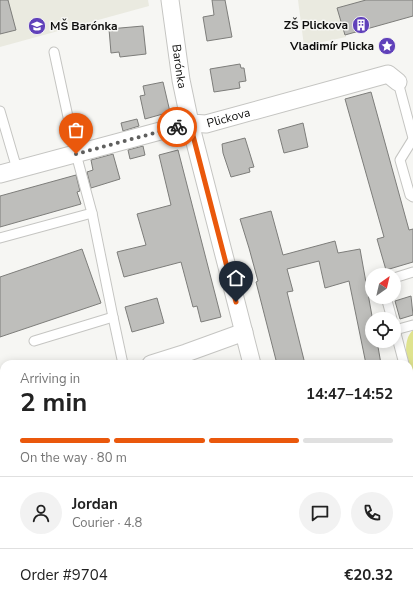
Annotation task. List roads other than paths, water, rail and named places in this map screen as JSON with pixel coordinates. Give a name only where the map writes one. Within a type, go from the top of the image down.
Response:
[{"type":"street","name":"Barónka","points":[[170,0],[181,80],[190,124],[251,360]]},
{"type":"street","name":"Plickova","points":[[0,174],[190,124],[206,124],[388,74],[398,82]]},
{"type":"street","points":[[187,359],[244,332]]},
{"type":"lane","points":[[54,52],[76,154],[92,213],[122,360]]},
{"type":"lane","name":"Plickova","points":[[398,82],[413,139]]},
{"type":"lane","points":[[0,111],[17,169]]},
{"type":"lane","points":[[413,139],[400,160],[410,194],[413,197]]},
{"type":"lane","points":[[0,238],[92,213]]},
{"type":"lane","points":[[401,276],[413,272]]},
{"type":"lane","points":[[34,341],[113,317]]},
{"type":"lane","points":[[401,327],[413,325]]},
{"type":"lane","points":[[400,348],[403,360]]},
{"type":"place","name":"ZŠ Plickova","points":[[361,25]]},
{"type":"place","name":"MŠ Barónka","points":[[37,26]]},
{"type":"place","name":"Vladimír Plicka","points":[[387,46]]}]
